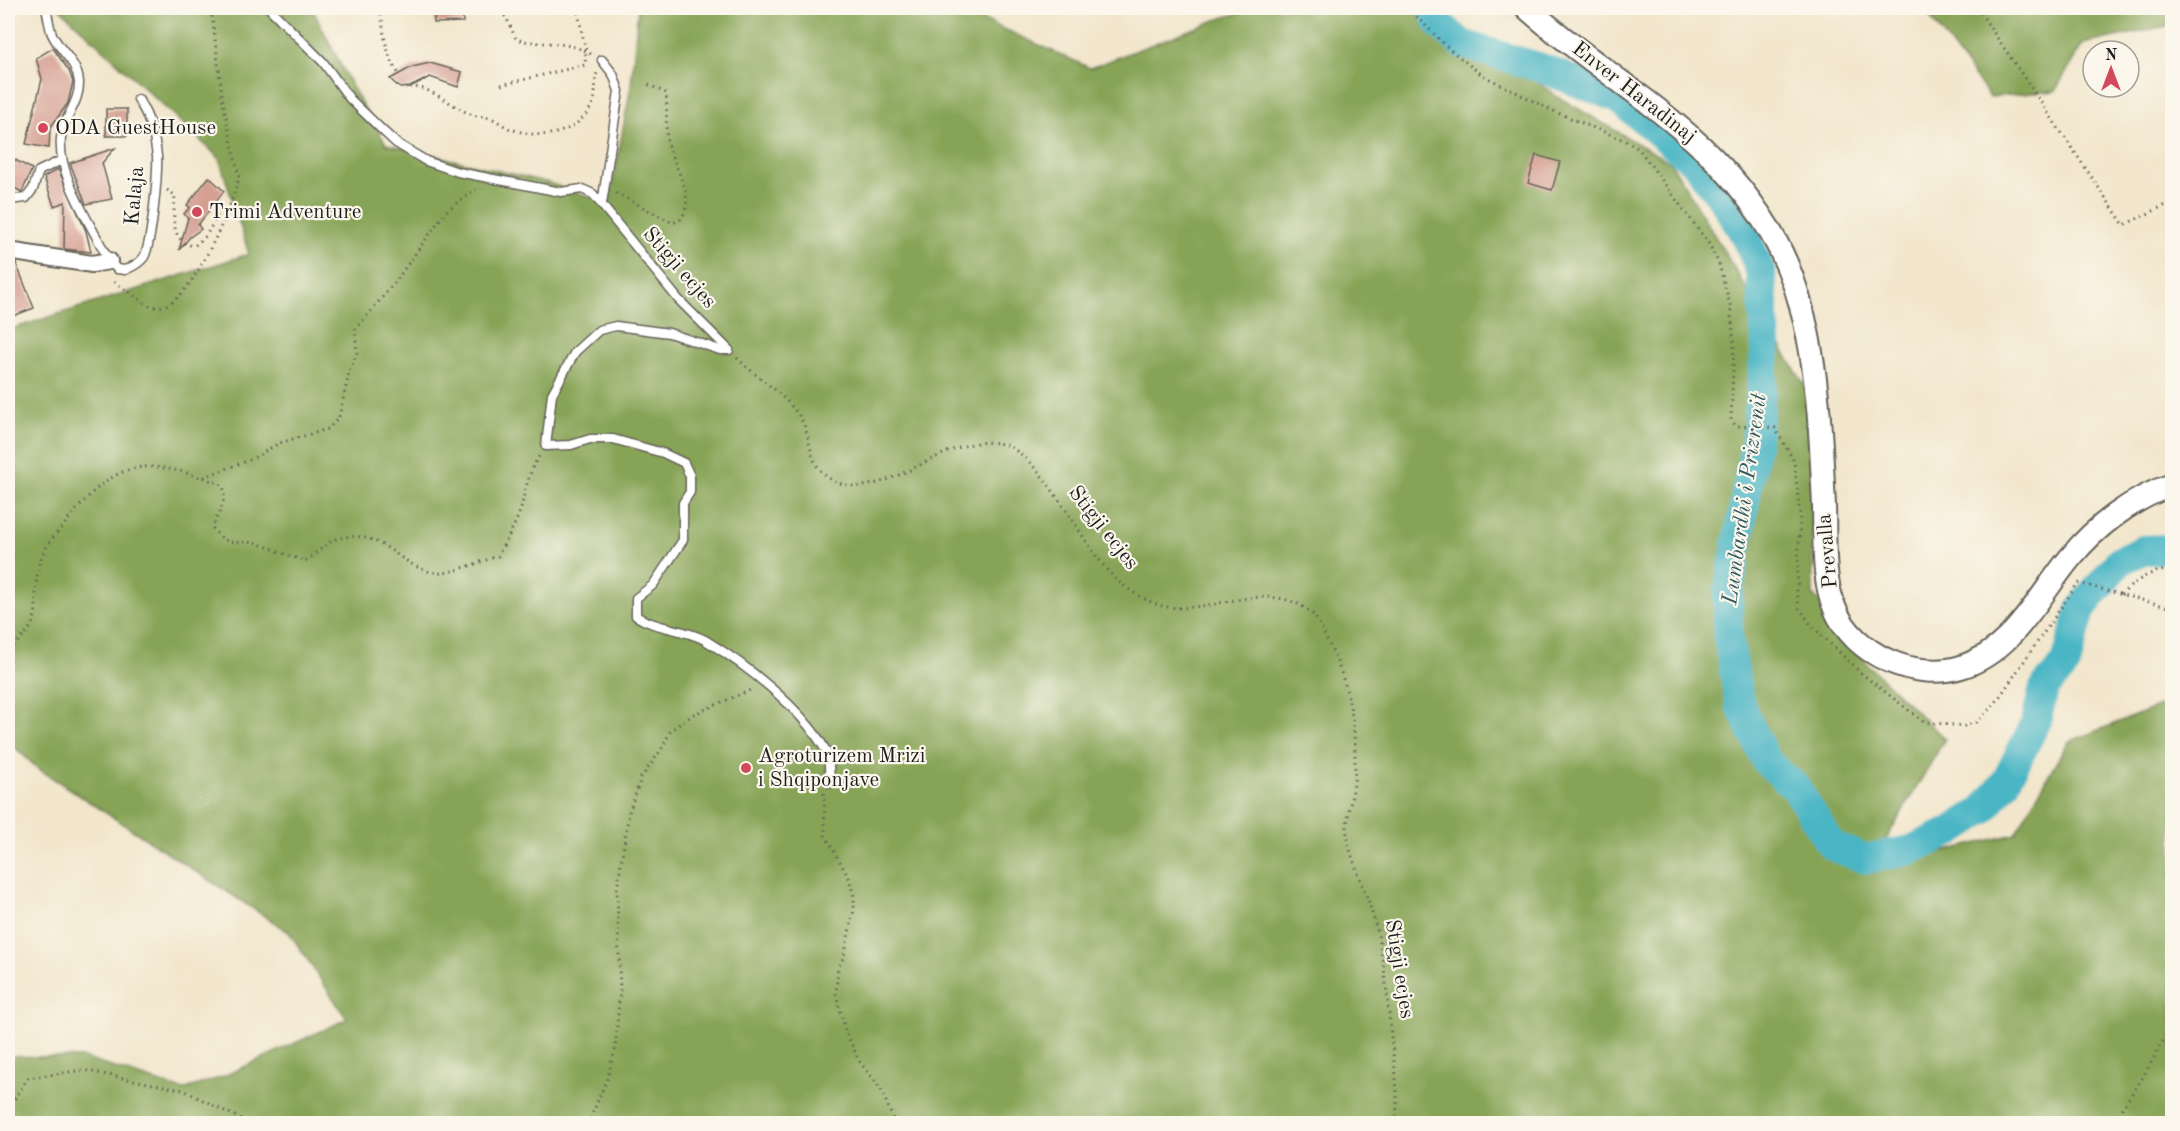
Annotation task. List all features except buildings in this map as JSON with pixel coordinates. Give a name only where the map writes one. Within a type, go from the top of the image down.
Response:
[{"type":"main road","name":"Enver Haradinaj","points":[[1527,8],[1656,106],[1726,171],[1775,238],[1793,276]]},
{"type":"main road","name":"Prevalla","points":[[1793,276],[1821,415],[1830,593],[1834,609],[1852,633],[1896,666],[1932,673],[1965,666],[1994,651],[2017,627],[2072,556],[2095,532],[2131,504],[2172,485]]},
{"type":"street","points":[[8,250],[92,264],[109,261]]},
{"type":"lane","points":[[46,8],[52,35],[74,65],[79,82],[76,100],[61,136],[62,160],[79,202],[109,261]]},
{"type":"lane","points":[[269,8],[323,62],[350,99],[396,143],[426,161],[458,172],[561,192],[582,189],[602,204],[619,91],[613,74],[602,60]]},
{"type":"lane","name":"Kalaja","points":[[109,261],[117,269],[125,270],[142,260],[148,249],[157,156],[147,114],[138,99]]},
{"type":"lane","points":[[8,200],[27,198],[33,189],[39,171],[62,160]]},
{"type":"lane","name":"Stigji ecjes","points":[[602,204],[678,299],[729,350]]},
{"type":"lane","points":[[729,350],[720,351],[669,333],[639,328],[616,326],[598,330],[575,352],[552,394],[546,446],[571,445],[590,439],[613,439],[663,453],[684,463],[690,476],[690,492],[683,503],[683,540],[653,585],[636,598],[636,616],[648,623],[678,630],[704,640],[742,664],[759,680],[786,699],[827,752],[830,783]]},
{"type":"path","points":[[92,264],[151,307],[171,303],[189,285],[227,214],[239,177],[223,102],[211,8]]},
{"type":"path","points":[[381,8],[390,60],[399,74]]},
{"type":"path","points":[[410,87],[421,86],[466,113],[481,119],[490,118],[510,129],[536,134],[563,133],[578,124],[593,104],[596,76],[602,60],[564,43],[529,43],[516,39],[506,17],[495,8]]},
{"type":"path","points":[[501,85],[585,65],[586,51],[577,8]]},
{"type":"path","points":[[1408,8],[1467,65],[1553,111],[1624,140],[1639,150],[1709,244],[1724,279],[1734,342],[1731,420],[1736,426],[1775,428],[1794,461],[1800,514],[1796,571],[1799,608],[1829,644],[1862,674],[1924,722],[1964,726],[1983,717],[2078,583],[2112,594],[2172,608]]},
{"type":"path","points":[[1977,8],[2124,225],[2172,202]]},
{"type":"path","points":[[604,189],[673,223],[684,215],[686,192],[668,143],[666,93],[647,84]]},
{"type":"path","points":[[202,478],[252,459],[279,443],[328,429],[339,417],[350,369],[357,354],[355,330],[395,282],[446,211],[477,188],[486,177]]},
{"type":"path","points":[[155,183],[175,195],[173,220],[177,239],[184,245],[194,246],[206,236],[221,209]]},
{"type":"path","name":"Stigji ecjes","points":[[729,350],[790,405],[802,421],[810,452],[818,467],[826,476],[844,485],[874,484],[966,444],[983,441],[1006,445],[1020,454],[1041,476],[1106,569],[1120,583],[1146,598],[1163,606],[1202,605],[1228,600],[1264,598],[1302,605],[1315,615],[1338,662],[1352,710],[1355,764],[1347,833],[1381,945],[1395,1069],[1395,1124]]},
{"type":"path","points":[[8,650],[28,635],[35,619],[39,565],[48,544],[75,511],[101,485],[131,467],[160,466],[223,486],[225,496],[223,507],[212,527],[219,537],[231,543],[254,543],[305,561],[337,539],[361,537],[387,546],[410,564],[438,574],[498,556],[520,510],[524,488],[532,465],[546,446]]},
{"type":"path","points":[[2121,595],[2136,580],[2165,570],[2172,570]]},
{"type":"path","points":[[588,1124],[607,1079],[615,1050],[620,991],[617,889],[629,812],[641,778],[662,750],[671,730],[693,714],[752,691],[759,680]]},
{"type":"path","points":[[830,783],[824,793],[825,835],[849,878],[854,896],[854,910],[844,956],[838,968],[836,994],[845,1030],[859,1061],[881,1089],[896,1124]]},
{"type":"path","points":[[2112,1124],[2143,1077],[2172,1025]]},
{"type":"path","points":[[8,1109],[28,1078],[83,1070],[183,1090],[251,1124]]},
{"type":"green space","points":[[59,8],[312,8],[352,87],[386,144],[545,182],[609,203],[631,86],[638,8],[975,8],[984,20],[1090,68],[1216,20],[1255,8],[1437,8],[1558,97],[1671,163],[1805,386],[1811,470],[1813,595],[1868,665],[1945,739],[1868,870],[2015,834],[2068,742],[2172,701],[2172,1123],[8,1124],[8,1056],[83,1058],[183,1090],[222,1077],[347,1019],[289,932],[37,768],[8,741],[8,330],[249,254],[219,158]]},
{"type":"green space","points":[[1923,8],[2172,8],[2172,25],[2106,39],[2081,39],[2081,47],[2055,91],[1990,97]]},
{"type":"waterway","name":"Lumbardhi i Prizrenit","points":[[1432,8],[1440,25],[1462,44],[1541,68],[1618,98],[1695,163],[1722,198],[1747,238],[1761,273],[1766,344],[1756,439],[1728,596],[1728,637],[1740,705],[1766,761],[1796,788],[1832,846],[1866,859],[1911,850],[1951,831],[1983,810],[2005,783],[2036,722],[2044,688],[2066,664],[2081,609],[2120,561],[2143,550],[2172,549]]},
{"type":"place","name":"ODA GuestHouse","points":[[43,128]]},
{"type":"place","name":"Trimi Adventure","points":[[197,212]]},
{"type":"place","name":"Agroturizem Mrizi i Shqiponjave","points":[[746,768]]}]
